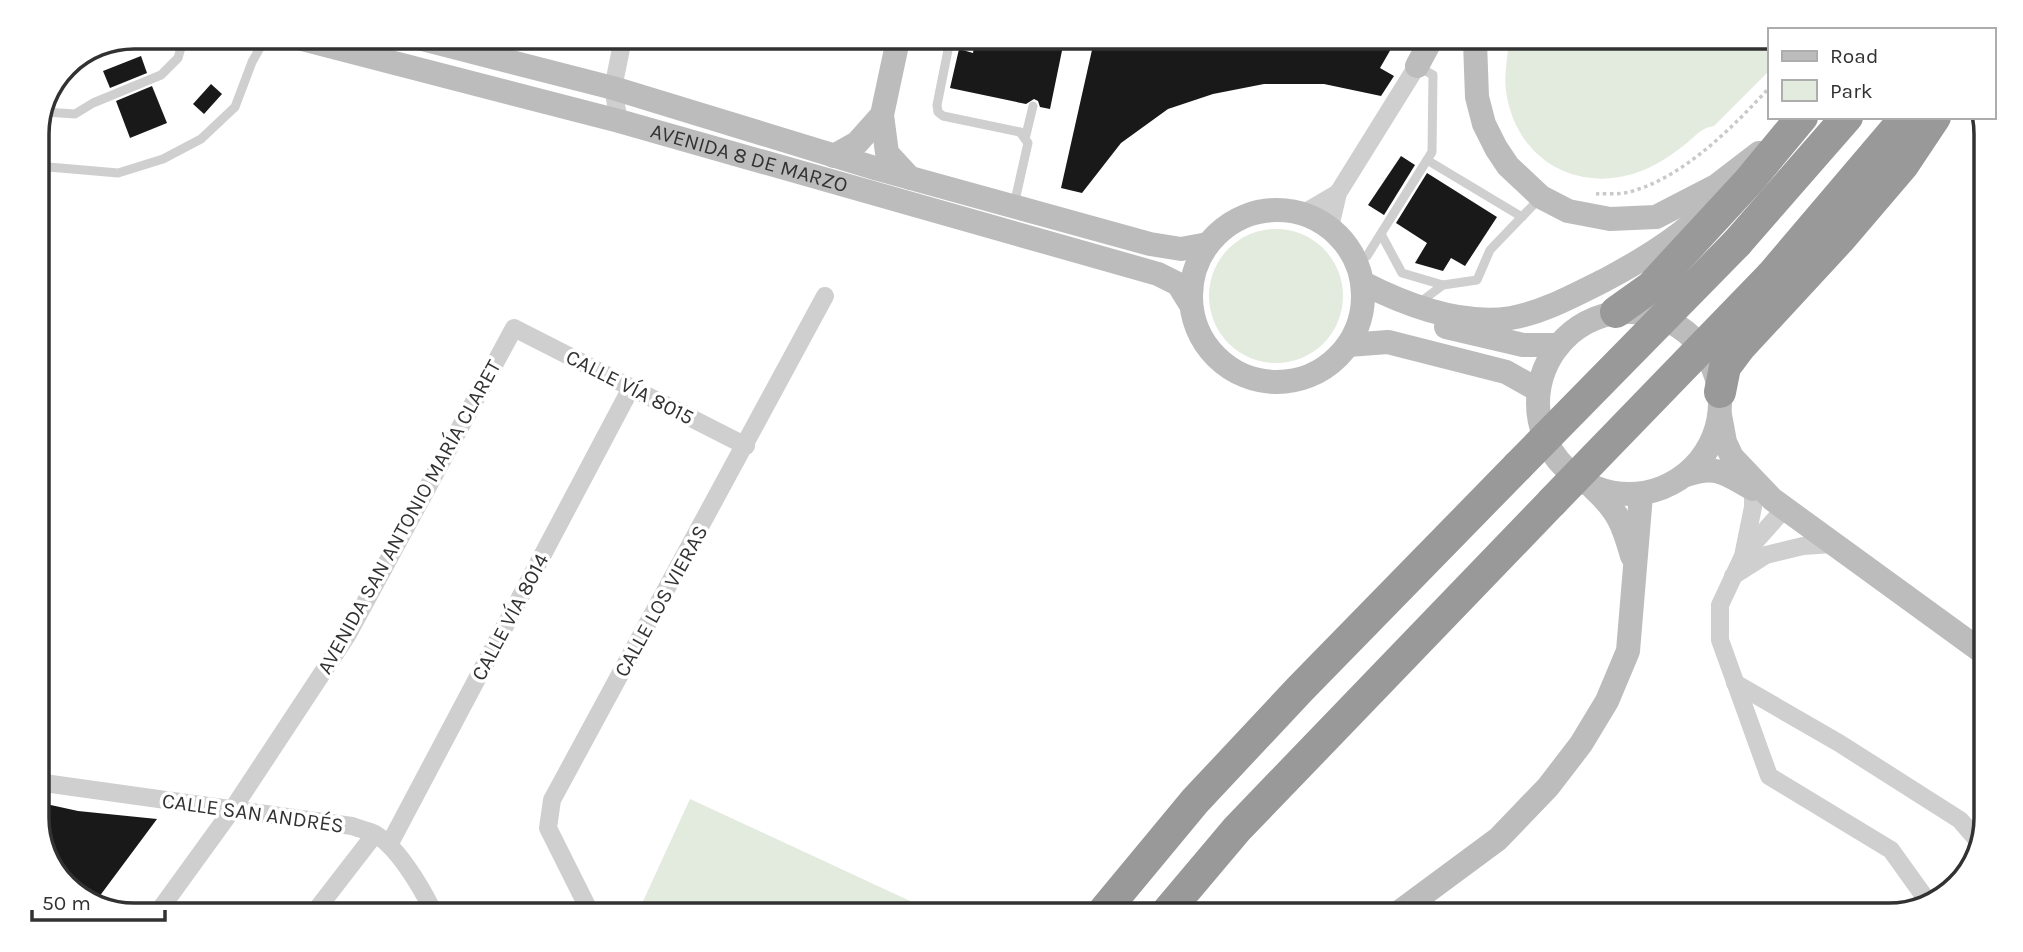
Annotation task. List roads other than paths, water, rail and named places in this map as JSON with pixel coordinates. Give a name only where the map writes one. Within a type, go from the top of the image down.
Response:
[{"type":"highway","points":[[1616,313],[1651,287],[1749,181],[1800,119]]},
{"type":"highway","points":[[1110,903],[1205,791],[1300,689],[1737,243],[1845,119]]},
{"type":"highway","points":[[1175,903],[1247,818],[1772,276],[1904,119]]},
{"type":"highway","points":[[1720,404],[1725,368],[1740,347],[1839,240],[1903,165],[1934,119]]},
{"type":"street","name":"AVENIDA 8 DE MARZO","points":[[340,49],[619,121],[1158,274],[1178,284],[1191,305]]},
{"type":"street","name":"AVENIDA 8 DE MARZO","points":[[461,49],[613,88],[878,169],[1150,244],[1181,249],[1208,244]]},
{"type":"street","points":[[619,121],[613,88],[621,49]]},
{"type":"street","points":[[896,49],[882,115],[887,153],[910,178]]},
{"type":"street","points":[[1331,227],[1338,193],[1426,49]]},
{"type":"street","points":[[1475,49],[1477,97],[1484,124],[1508,166],[1541,197],[1568,211],[1610,219],[1656,217],[1716,186],[1759,153]]},
{"type":"street","points":[[834,156],[857,143],[882,115]]},
{"type":"street","points":[[1361,279],[1414,306],[1467,318],[1510,318],[1556,304],[1620,271],[1685,231],[1720,198],[1788,119]]},
{"type":"street","points":[[1304,213],[1338,193]]},
{"type":"street","points":[[1361,279],[1360,320],[1348,345],[1327,366],[1300,379],[1270,382],[1241,375],[1217,358],[1199,334],[1191,305],[1197,263],[1208,244],[1227,225],[1251,213],[1277,209],[1304,213],[1331,227],[1346,243],[1361,279],[1388,309],[1418,321],[1523,345],[1559,345]]},
{"type":"street","name":"CALLE LOS VIERAS","points":[[586,903],[548,828],[552,800],[825,296]]},
{"type":"street","points":[[1634,564],[1625,530],[1613,506],[1593,488],[1567,472],[1549,449],[1539,420],[1538,390],[1545,366],[1559,345],[1575,330],[1594,318],[1616,313],[1645,313],[1673,322],[1696,340],[1712,364],[1725,442],[1732,457],[1770,498]]},
{"type":"street","name":"CALLE VÍA 8015","points":[[513,328],[746,446]]},
{"type":"street","name":"AVENIDA SAN ANTONIO MARÍA CLARET","points":[[165,903],[232,810],[348,634],[513,328]]},
{"type":"street","points":[[1348,345],[1388,342],[1506,372],[1538,390]]},
{"type":"street","name":"CALLE VÍA 8014","points":[[323,903],[382,840],[631,388]]},
{"type":"street","points":[[1686,475],[1702,458],[1714,438],[1720,404]]},
{"type":"street","points":[[1593,488],[1617,494],[1641,495],[1665,488],[1686,475],[1706,468],[1726,474],[1770,498],[1974,647]]},
{"type":"street","points":[[1412,903],[1498,839],[1548,787],[1581,744],[1607,701],[1628,651],[1641,495]]},
{"type":"street","points":[[1742,556],[1753,507],[1770,498]]},
{"type":"street","points":[[1770,498],[1720,605],[1720,640],[1769,776],[1891,850],[1923,895]]},
{"type":"street","points":[[1733,576],[1766,555],[1803,546],[1833,544]]},
{"type":"street","points":[[1735,683],[1839,743],[1960,820],[1972,834]]},
{"type":"street","name":"CALLE SAN ANDRÉS","points":[[49,784],[352,826],[382,840]]},
{"type":"street","points":[[382,840],[422,889],[429,903]]},
{"type":"lane","points":[[52,113],[75,114],[93,103],[161,75],[178,58],[181,49]]},
{"type":"lane","points":[[49,167],[118,173],[163,159],[201,139],[235,107],[259,49]]},
{"type":"lane","points":[[948,49],[937,105],[938,112],[943,116],[1020,132],[1028,143],[1014,206]]},
{"type":"lane","points":[[1361,279],[1367,256],[1432,152],[1433,75],[1417,65]]},
{"type":"lane","points":[[1026,139],[1033,106]]},
{"type":"lane","points":[[1427,160],[1522,217]]},
{"type":"lane","points":[[1381,234],[1402,273],[1443,285],[1477,280],[1490,250],[1541,197]]},
{"type":"lane","points":[[1414,306],[1443,285]]}]
